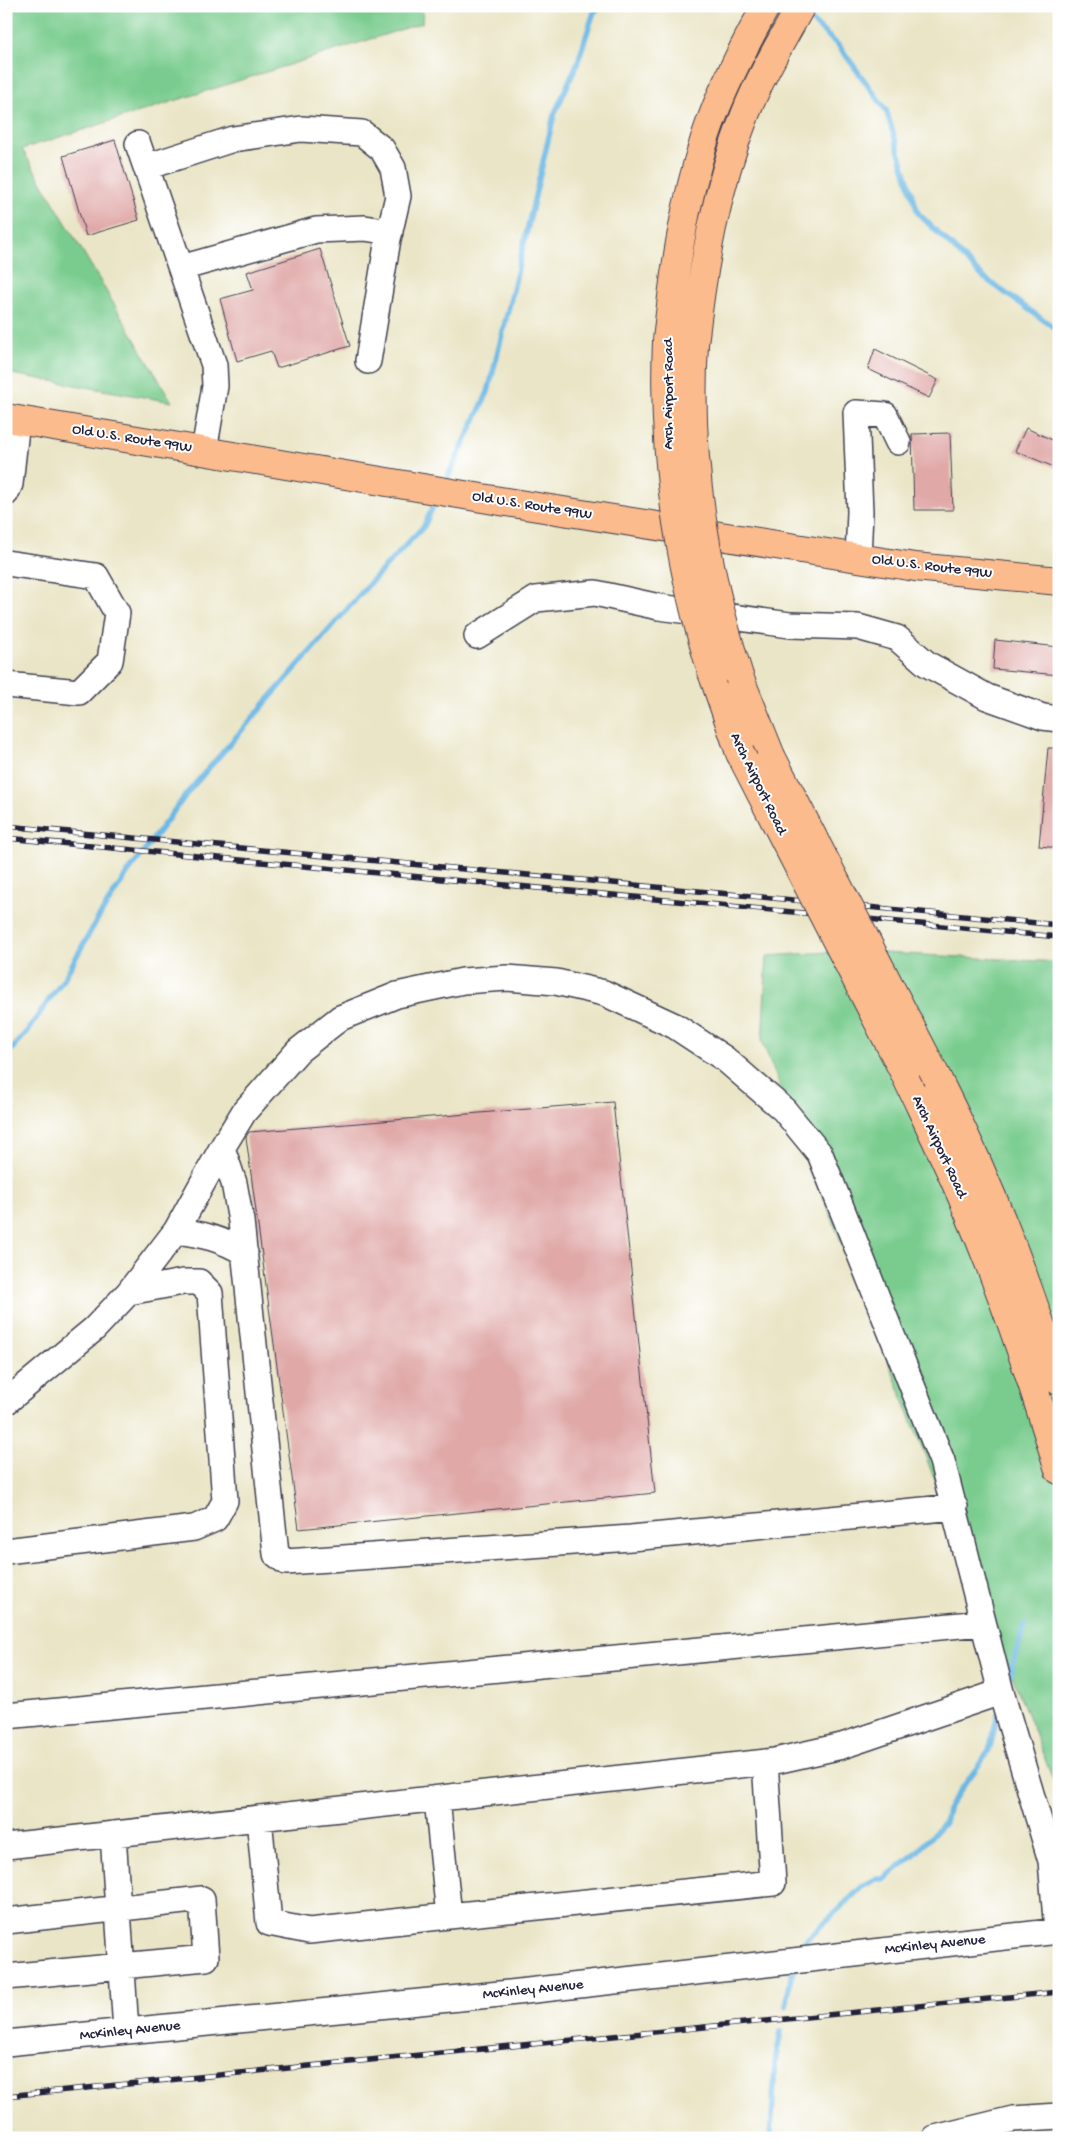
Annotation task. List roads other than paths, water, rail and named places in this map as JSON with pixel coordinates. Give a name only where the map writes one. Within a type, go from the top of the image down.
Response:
[{"type":"main road","name":"Arch Airport Road","points":[[766,6],[738,57],[705,138],[685,216],[673,279],[667,341],[667,434],[681,556],[696,622],[771,756],[959,1123],[1005,1232],[1059,1381]]},
{"type":"main road","name":"Arch Airport Road","points":[[801,6],[766,70],[745,114],[719,195],[702,275],[694,344],[692,423],[700,511],[724,629],[726,677],[740,753],[905,1074],[947,1164],[997,1286],[1059,1470]]},
{"type":"main road","name":"Old U.S. Route 99W","points":[[12,419],[500,501],[915,567],[1059,581]]},
{"type":"street","points":[[204,451],[215,386],[214,365],[142,156],[233,139],[301,129],[362,133],[382,149],[393,168],[398,196],[368,361]]},
{"type":"street","points":[[181,268],[316,230],[365,228],[390,232]]},
{"type":"street","points":[[858,558],[860,512],[856,413],[884,415],[898,442]]},
{"type":"street","points":[[6,492],[10,484],[12,419]]},
{"type":"street","points":[[6,564],[96,576],[117,613],[110,661],[79,692],[6,685]]},
{"type":"street","points":[[477,636],[536,599],[595,593],[659,607],[790,624],[858,627],[897,638],[927,664],[987,697],[1043,717],[1059,719]]},
{"type":"street","points":[[6,1402],[94,1329],[129,1292],[176,1231],[244,1112],[298,1051],[340,1018],[397,995],[472,980],[507,978],[556,982],[604,994],[675,1026],[725,1059],[784,1110],[820,1154],[942,1461],[955,1506],[982,1623],[1051,1861],[1058,1931]]},
{"type":"street","points":[[222,1148],[234,1183],[245,1253],[276,1554],[286,1562],[630,1538],[955,1506]]},
{"type":"street","points":[[176,1231],[205,1235],[228,1243],[245,1253]]},
{"type":"street","points":[[6,1551],[194,1528],[215,1519],[225,1501],[210,1293],[199,1282],[183,1282],[129,1292]]},
{"type":"street","points":[[6,1716],[982,1623]]},
{"type":"street","points":[[6,1846],[765,1762],[842,1746],[1001,1692]]},
{"type":"street","points":[[259,1818],[269,1922],[309,1931],[773,1883],[765,1762]]},
{"type":"street","points":[[436,1799],[449,1916]]},
{"type":"street","points":[[113,1834],[126,2031]]},
{"type":"street","points":[[6,1920],[202,1899],[206,1958],[6,1977]]},
{"type":"street","name":"McKinley Avenue","points":[[6,2043],[510,1993],[1058,1931]]},
{"type":"street","points":[[935,2138],[1013,2119],[1059,2116]]},
{"type":"waterway","points":[[444,485],[488,392],[554,115],[577,64],[594,12],[603,6]]},
{"type":"waterway","points":[[804,14],[839,46],[886,110],[918,213],[983,277],[1059,331]]},
{"type":"waterway","points":[[6,1056],[28,1030],[65,977],[97,920],[124,878],[188,792],[370,583],[424,526],[437,498]]},
{"type":"waterway","points":[[1008,1679],[1025,1624]]},
{"type":"waterway","points":[[800,1954],[806,1940],[863,1886],[876,1879],[884,1879],[916,1853],[945,1822],[949,1806],[989,1751],[998,1714]]},
{"type":"waterway","points":[[786,2007],[791,1977],[795,1967]]},
{"type":"waterway","points":[[771,2138],[775,2063],[781,2031]]},
{"type":"railway","points":[[6,826],[1059,925]]},
{"type":"railway","points":[[6,838],[1059,937]]},
{"type":"railway","points":[[6,2096],[1059,1992]]}]
